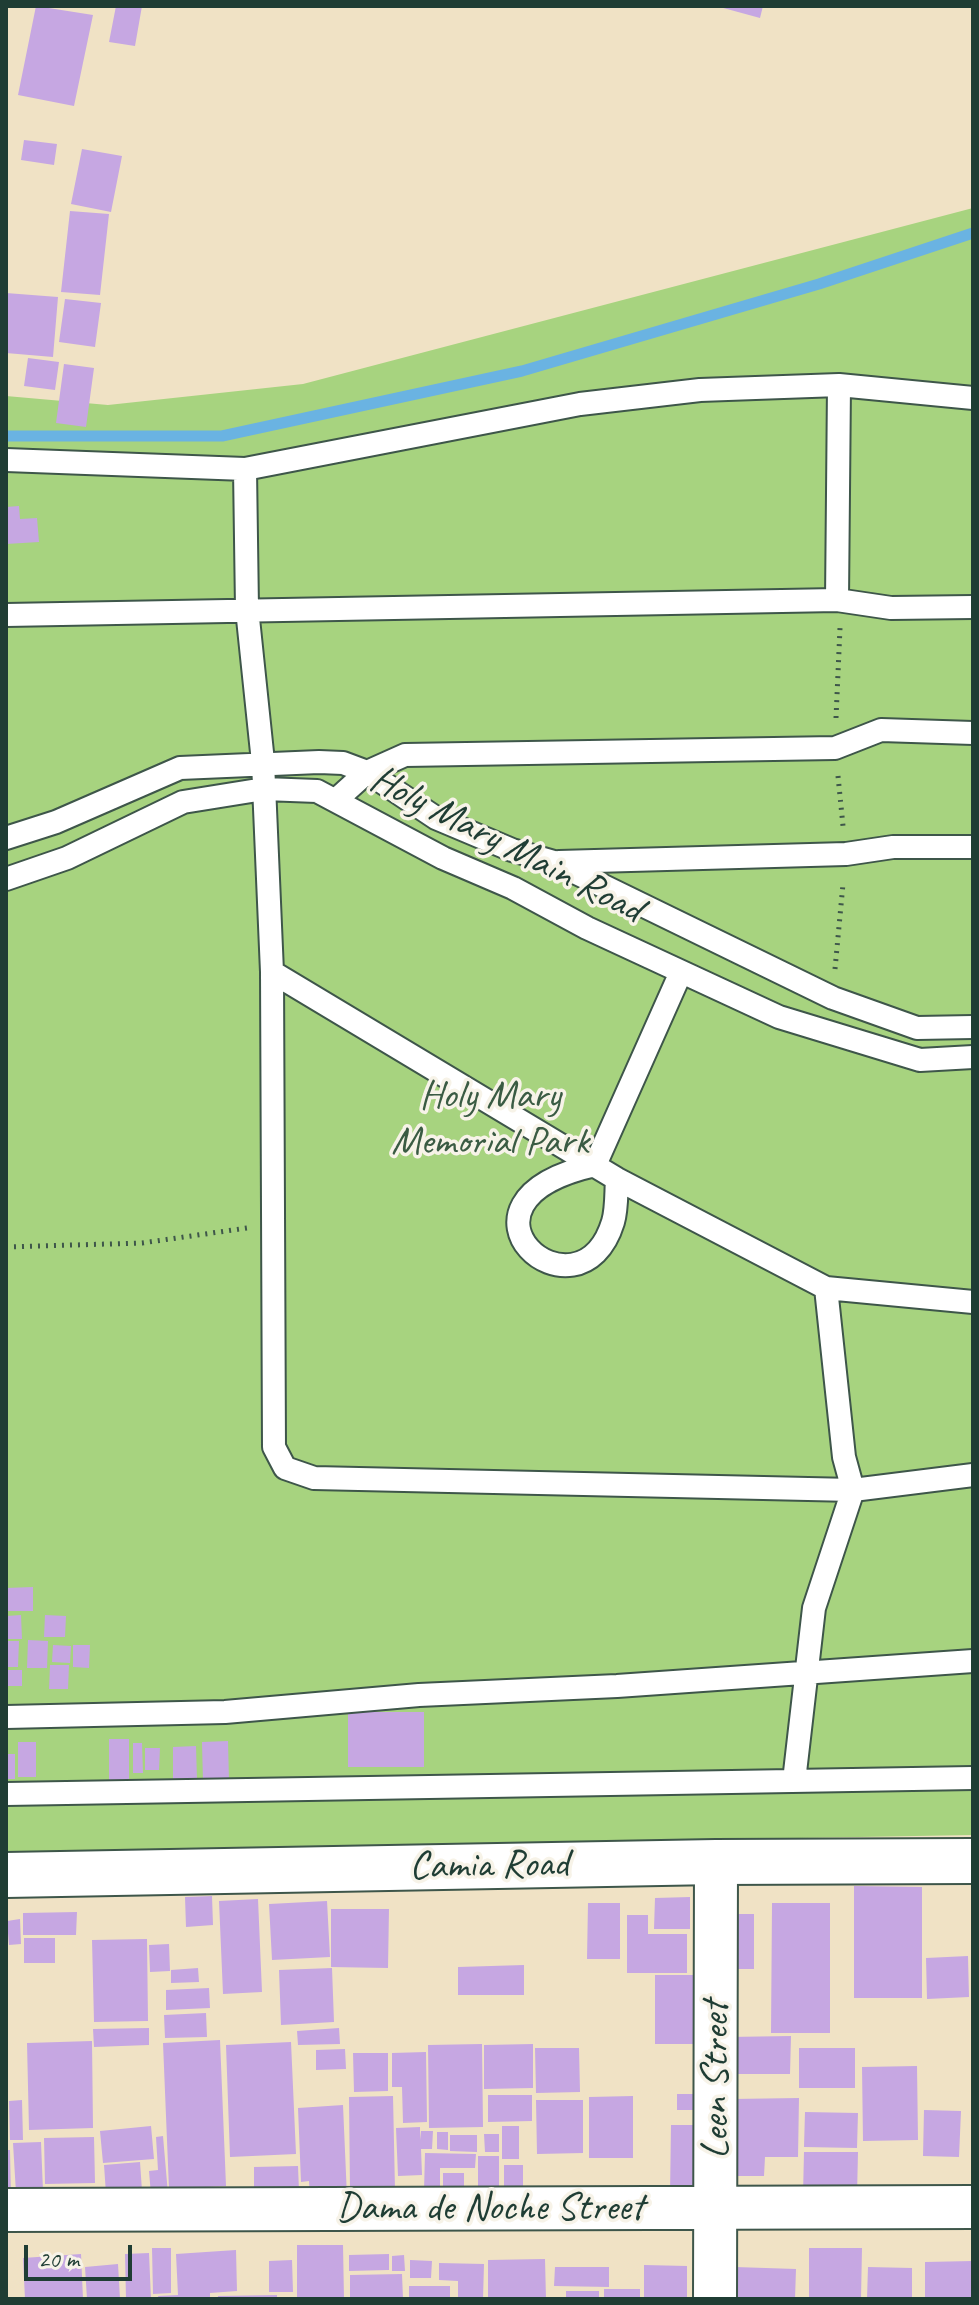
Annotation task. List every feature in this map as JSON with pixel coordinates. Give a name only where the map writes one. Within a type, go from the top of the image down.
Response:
[{"type":"street","name":"Camia Road","points":[[6,1875],[716,1862],[973,1861]]},
{"type":"street","name":"Leen Street","points":[[715,2299],[718,2209],[716,1862]]},
{"type":"street","name":"Dama de Noche Street","points":[[6,2210],[973,2207]]},
{"type":"lane","points":[[837,600],[839,385]]},
{"type":"lane","points":[[6,460],[245,469],[580,404],[700,390],[839,385],[973,398]]},
{"type":"lane","points":[[245,469],[247,609],[263,762],[272,972],[276,1224],[274,1447],[285,1468],[314,1478],[853,1490],[973,1475]]},
{"type":"lane","points":[[6,615],[837,600],[891,608],[973,607]]},
{"type":"lane","points":[[336,800],[367,772],[405,755],[835,748],[881,730],[973,733]]},
{"type":"lane","name":"Holy Mary Main Road","points":[[6,838],[56,822],[180,768],[263,762],[343,763],[367,772],[436,818],[512,850],[554,862],[833,998],[917,1028],[973,1027]]},
{"type":"lane","name":"Holy Mary Main Road","points":[[10,877],[67,858],[183,802],[264,789],[317,791],[443,858],[513,888],[779,1017],[920,1060],[973,1057]]},
{"type":"lane","points":[[554,862],[846,854],[893,847],[973,847]]},
{"type":"lane","points":[[6,849],[10,877]]},
{"type":"lane","points":[[272,972],[617,1179],[826,1288],[973,1302]]},
{"type":"lane","points":[[595,1165],[681,972]]},
{"type":"lane","points":[[595,1165],[561,1173],[537,1186],[522,1205],[517,1224],[526,1245],[541,1262],[558,1267],[580,1262],[603,1243],[614,1220],[617,1179]]},
{"type":"lane","points":[[794,1781],[814,1608],[853,1490],[844,1457],[826,1288]]},
{"type":"lane","points":[[6,1717],[225,1712],[419,1695],[808,1674],[973,1661]]},
{"type":"lane","points":[[6,1794],[973,1778]]},
{"type":"path","points":[[833,998],[846,854],[835,748],[840,634],[837,600]]},
{"type":"path","points":[[6,1247],[142,1243],[276,1224]]},
{"type":"green space","name":"Holy Mary Memorial Park","points":[[973,208],[973,1835],[515,1843],[6,1859],[6,396],[108,405],[303,384]]},
{"type":"building","points":[[36,6],[93,15],[74,106],[18,95]]},
{"type":"building","points":[[116,6],[142,6],[135,46],[109,42]]},
{"type":"building","points":[[716,6],[763,6],[760,18]]},
{"type":"building","points":[[24,140],[57,144],[54,165],[21,160]]},
{"type":"building","points":[[82,149],[122,156],[111,212],[71,204]]},
{"type":"building","points":[[70,211],[109,214],[100,295],[61,292]]},
{"type":"building","points":[[6,293],[58,297],[53,357],[6,353]]},
{"type":"building","points":[[65,299],[101,303],[95,347],[59,342]]},
{"type":"building","points":[[28,358],[59,362],[55,390],[24,386]]},
{"type":"building","points":[[64,364],[94,368],[86,427],[56,423]]},
{"type":"building","points":[[19,506],[20,519],[37,518],[39,542],[6,544],[6,507]]},
{"type":"building","points":[[33,1587],[33,1611],[6,1611],[6,1588]]},
{"type":"building","points":[[21,1615],[22,1639],[6,1639],[6,1616]]},
{"type":"building","points":[[45,1615],[66,1616],[65,1637],[44,1637]]},
{"type":"building","points":[[28,1640],[48,1641],[47,1668],[27,1668]]},
{"type":"building","points":[[6,1641],[19,1641],[18,1667],[6,1667]]},
{"type":"building","points":[[53,1645],[71,1646],[70,1663],[52,1662]]},
{"type":"building","points":[[73,1645],[90,1645],[89,1668],[73,1667]]},
{"type":"building","points":[[50,1665],[69,1665],[68,1689],[49,1689]]},
{"type":"building","points":[[6,1670],[22,1670],[22,1686],[6,1686]]},
{"type":"building","points":[[348,1712],[424,1712],[424,1767],[348,1767]]},
{"type":"building","points":[[109,1739],[129,1739],[129,1781],[109,1781]]},
{"type":"building","points":[[228,1741],[229,1781],[203,1782],[202,1742]]},
{"type":"building","points":[[18,1742],[36,1742],[36,1777],[18,1777]]},
{"type":"building","points":[[133,1743],[142,1743],[143,1773],[133,1773]]},
{"type":"building","points":[[196,1746],[197,1780],[173,1780],[173,1747]]},
{"type":"building","points":[[145,1748],[160,1748],[159,1770],[145,1770]]},
{"type":"building","points":[[6,1754],[15,1754],[15,1779],[6,1779]]},
{"type":"building","points":[[854,1886],[922,1887],[922,1998],[854,1998]]},
{"type":"building","points":[[212,1896],[213,1925],[186,1927],[185,1897]]},
{"type":"building","points":[[690,1897],[690,1929],[654,1929],[655,1898]]},
{"type":"building","points":[[258,1899],[262,1992],[223,1994],[219,1901]]},
{"type":"building","points":[[327,1901],[330,1957],[272,1960],[269,1904]]},
{"type":"building","points":[[588,1903],[620,1903],[620,1959],[587,1959]]},
{"type":"building","points":[[772,1903],[830,1903],[830,2033],[771,2033]]},
{"type":"building","points":[[331,1909],[389,1909],[388,1968],[331,1967]]},
{"type":"building","points":[[77,1912],[76,1935],[23,1935],[23,1913]]},
{"type":"building","points":[[726,1914],[754,1914],[754,1969],[725,1969]]},
{"type":"building","points":[[627,1915],[648,1915],[648,1934],[687,1934],[687,1973],[627,1973]]},
{"type":"building","points":[[20,1919],[21,1944],[9,1945],[7,1921]]},
{"type":"building","points":[[24,1938],[55,1938],[55,1963],[24,1963]]},
{"type":"building","points":[[147,1939],[148,2021],[94,2022],[92,1940]]},
{"type":"building","points":[[169,1944],[170,1971],[150,1972],[149,1945]]},
{"type":"building","points":[[968,1956],[969,1997],[927,1999],[926,1958]]},
{"type":"building","points":[[524,1965],[524,1995],[458,1995],[458,1967]]},
{"type":"building","points":[[198,1968],[199,1982],[171,1983],[171,1970]]},
{"type":"building","points":[[332,1968],[334,2022],[281,2025],[279,1970]]},
{"type":"building","points":[[655,1975],[711,1975],[711,2044],[655,2044]]},
{"type":"building","points":[[209,1988],[210,2008],[166,2010],[166,1990]]},
{"type":"building","points":[[206,2013],[207,2037],[165,2038],[164,2015]]},
{"type":"building","points":[[149,2028],[149,2045],[94,2047],[93,2029]]},
{"type":"building","points":[[339,2028],[340,2044],[298,2045],[297,2031]]},
{"type":"building","points":[[791,2036],[790,2074],[729,2074],[728,2037]]},
{"type":"building","points":[[220,2040],[226,2186],[169,2189],[163,2043]]},
{"type":"building","points":[[92,2041],[93,2128],[29,2130],[27,2043]]},
{"type":"building","points":[[291,2042],[296,2154],[230,2157],[226,2045]]},
{"type":"building","points":[[482,2044],[483,2127],[429,2128],[428,2045]]},
{"type":"building","points":[[533,2044],[533,2088],[484,2089],[484,2045]]},
{"type":"building","points":[[535,2048],[579,2048],[580,2092],[536,2093]]},
{"type":"building","points":[[799,2048],[855,2048],[855,2088],[799,2088]]},
{"type":"building","points":[[345,2049],[346,2069],[316,2070],[316,2050]]},
{"type":"building","points":[[426,2052],[427,2122],[403,2123],[402,2087],[392,2087],[392,2053]]},
{"type":"building","points":[[353,2053],[388,2053],[388,2091],[354,2092]]},
{"type":"building","points":[[917,2066],[918,2140],[863,2141],[862,2067]]},
{"type":"building","points":[[677,2094],[701,2094],[701,2110],[677,2110]]},
{"type":"building","points":[[488,2095],[532,2095],[532,2121],[488,2122]]},
{"type":"building","points":[[393,2096],[395,2190],[350,2191],[349,2097]]},
{"type":"building","points":[[633,2096],[633,2158],[589,2158],[589,2097]]},
{"type":"building","points":[[799,2098],[798,2157],[765,2157],[764,2176],[732,2176],[732,2099]]},
{"type":"building","points":[[22,2100],[23,2140],[10,2140],[9,2101]]},
{"type":"building","points":[[536,2100],[583,2100],[583,2153],[537,2154]]},
{"type":"building","points":[[343,2105],[347,2197],[310,2198],[309,2181],[301,2182],[298,2108]]},
{"type":"building","points":[[924,2110],[961,2111],[959,2157],[923,2156]]},
{"type":"building","points":[[805,2112],[858,2113],[857,2148],[804,2147]]},
{"type":"building","points":[[671,2125],[698,2125],[698,2195],[670,2195]]},
{"type":"building","points":[[151,2126],[154,2159],[103,2163],[100,2131]]},
{"type":"building","points":[[502,2126],[519,2126],[519,2159],[502,2159]]},
{"type":"building","points":[[420,2127],[420,2140],[421,2131],[433,2131],[432,2149],[421,2149],[422,2175],[398,2176],[396,2128]]},
{"type":"building","points":[[437,2132],[448,2132],[448,2150],[437,2149]]},
{"type":"building","points":[[484,2134],[499,2134],[499,2152],[485,2152]]},
{"type":"building","points":[[450,2135],[477,2135],[477,2152],[450,2151]]},
{"type":"building","points":[[163,2136],[168,2194],[151,2195],[149,2171],[158,2170],[156,2137]]},
{"type":"building","points":[[94,2137],[95,2183],[45,2184],[44,2138]]},
{"type":"building","points":[[41,2142],[43,2191],[16,2193],[13,2143]]},
{"type":"building","points":[[6,2150],[10,2150],[11,2199],[6,2199]]},
{"type":"building","points":[[804,2152],[858,2152],[857,2195],[803,2195]]},
{"type":"building","points":[[425,2153],[476,2154],[475,2168],[440,2168],[440,2191],[424,2191]]},
{"type":"building","points":[[478,2156],[499,2156],[499,2194],[478,2194]]},
{"type":"building","points":[[140,2162],[143,2205],[107,2208],[104,2165]]},
{"type":"building","points":[[504,2165],[523,2165],[523,2194],[504,2194]]},
{"type":"building","points":[[298,2166],[299,2191],[254,2192],[254,2167]]},
{"type":"building","points":[[443,2173],[464,2173],[464,2192],[443,2192]]},
{"type":"building","points":[[297,2245],[343,2245],[344,2299],[297,2299]]},
{"type":"building","points":[[152,2248],[171,2248],[171,2293],[153,2294]]},
{"type":"building","points":[[809,2248],[862,2248],[861,2299],[809,2299]]},
{"type":"building","points":[[236,2250],[237,2291],[210,2293],[210,2299],[159,2299],[158,2296],[178,2295],[176,2254]]},
{"type":"building","points":[[149,2253],[151,2299],[126,2299],[125,2254]]},
{"type":"building","points":[[81,2254],[83,2299],[25,2299],[23,2258]]},
{"type":"building","points":[[389,2254],[389,2270],[349,2271],[349,2255]]},
{"type":"building","points":[[404,2255],[405,2271],[392,2271],[392,2256]]},
{"type":"building","points":[[545,2259],[546,2299],[488,2299],[488,2260]]},
{"type":"building","points":[[292,2260],[293,2292],[269,2292],[269,2261]]},
{"type":"building","points":[[410,2260],[432,2261],[431,2278],[410,2278]]},
{"type":"building","points":[[973,2261],[973,2299],[925,2299],[925,2262]]},
{"type":"building","points":[[439,2263],[484,2264],[483,2299],[458,2299],[458,2281],[439,2280]]},
{"type":"building","points":[[118,2264],[120,2299],[87,2299],[85,2267]]},
{"type":"building","points":[[644,2265],[687,2266],[687,2299],[644,2299]]},
{"type":"building","points":[[555,2267],[609,2267],[609,2287],[554,2286]]},
{"type":"building","points":[[735,2267],[796,2269],[795,2299],[734,2299]]},
{"type":"building","points":[[868,2267],[912,2268],[912,2299],[867,2299]]},
{"type":"building","points":[[402,2274],[403,2299],[350,2299],[350,2275]]},
{"type":"building","points":[[409,2286],[450,2286],[450,2299],[409,2299]]},
{"type":"building","points":[[604,2289],[640,2289],[640,2299],[604,2299]]},
{"type":"building","points":[[566,2291],[599,2291],[599,2299],[566,2299]]},
{"type":"building","points":[[277,2295],[277,2299],[218,2299],[218,2296]]},
{"type":"waterway","points":[[6,436],[222,436],[522,371],[819,284],[973,233]]}]
